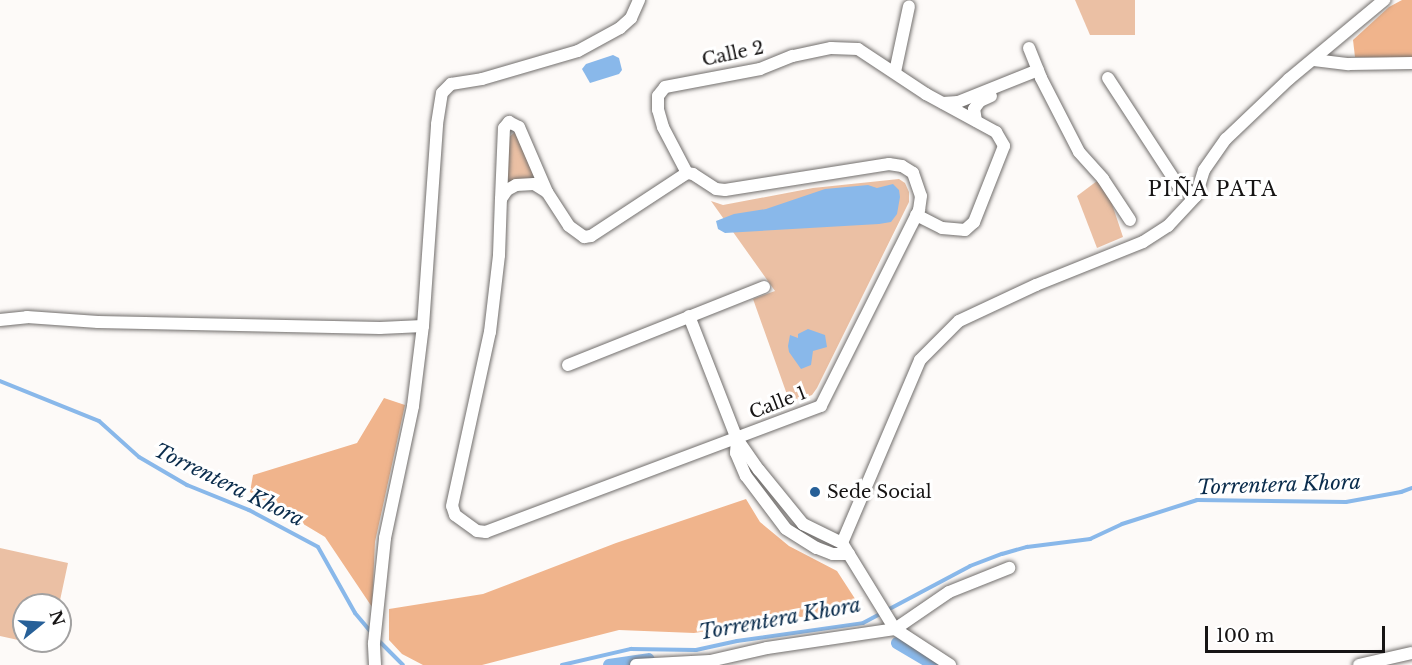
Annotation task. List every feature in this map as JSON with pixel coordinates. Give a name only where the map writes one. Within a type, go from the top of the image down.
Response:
[{"type":"street","points":[[375,665],[374,643],[385,538],[413,406],[423,326],[437,124],[442,93],[451,84],[482,79],[578,51],[620,28],[631,18],[639,0]]},
{"type":"street","points":[[845,548],[920,360],[959,321],[1036,285],[1143,242],[1168,226],[1196,196],[1204,170],[1226,140],[1289,79],[1384,0]]},
{"type":"street","points":[[895,72],[909,6]]},
{"type":"street","name":"Calle 2","points":[[687,173],[663,127],[658,110],[658,96],[664,87],[760,69],[793,56],[843,47],[858,49],[943,103],[996,132],[1004,146],[974,222],[965,230],[955,231],[942,228],[916,214]]},
{"type":"street","points":[[1029,48],[1079,152],[1103,179],[1130,220]]},
{"type":"street","points":[[1314,60],[1349,64],[1412,63]]},
{"type":"street","points":[[943,103],[958,102],[1040,74]]},
{"type":"street","points":[[976,121],[974,109],[980,101],[1040,74]]},
{"type":"street","points":[[1108,78],[1176,184],[1196,196]]},
{"type":"street","name":"Calle 1","points":[[509,122],[519,127],[547,192],[569,226],[584,237],[591,236],[687,173],[693,174],[716,189],[725,190],[889,164],[902,166],[913,173],[921,196],[916,214],[825,402],[737,439],[486,532],[477,531],[455,515],[452,506],[490,333],[499,255],[504,128],[509,122]]},
{"type":"street","points":[[501,199],[516,185],[527,183],[547,192]]},
{"type":"street","points":[[568,364],[765,287]]},
{"type":"street","points":[[689,316],[737,439],[766,480],[802,524],[845,548],[893,627],[950,665]]},
{"type":"street","points":[[0,320],[27,317],[98,322],[380,328],[423,326]]},
{"type":"street","points":[[737,439],[739,462],[754,488],[786,529],[825,551],[845,548]]},
{"type":"street","points":[[754,488],[759,482],[766,480]]},
{"type":"street","points":[[636,665],[710,661],[767,648],[893,627],[949,592],[1010,568]]},
{"type":"street","points":[[1359,665],[1412,653]]},
{"type":"shaded area","points":[[1075,0],[1135,0],[1135,35],[1090,35]]},
{"type":"shaded area","points":[[1402,0],[1412,0],[1412,59],[1355,57],[1353,40],[1389,7]]},
{"type":"shaded area","points":[[515,132],[539,181],[520,179],[505,187],[508,138]]},
{"type":"shaded area","points":[[899,179],[905,183],[909,192],[909,202],[817,388],[812,395],[790,403],[753,299],[775,291],[711,201],[723,205],[813,188]]},
{"type":"shaded area","points":[[1097,181],[1111,201],[1123,237],[1097,248],[1077,196]]},
{"type":"shaded area","points":[[384,398],[405,405],[375,542],[372,607],[325,537],[250,492],[253,475],[357,443]]},
{"type":"shaded area","points":[[746,499],[760,522],[789,546],[837,571],[861,608],[694,633],[619,630],[482,665],[423,665],[402,654],[389,640],[389,609],[483,594],[616,543]]},
{"type":"shaded area","points":[[0,548],[68,563],[62,593],[12,593],[12,639],[0,636]]},
{"type":"water","points":[[613,55],[619,58],[622,70],[619,74],[590,83],[582,69],[586,64]]},
{"type":"water","points":[[893,184],[899,190],[900,197],[897,214],[891,222],[725,233],[718,229],[716,221],[734,214],[766,209],[825,189],[868,185],[877,188]]},
{"type":"water","points":[[808,329],[825,335],[827,347],[813,351],[811,365],[801,369],[789,352],[788,346],[790,335],[798,338],[798,334]]},
{"type":"waterway","name":"Torrentera Khora","points":[[0,381],[99,421],[139,457],[187,485],[249,510],[318,547],[355,613],[371,632]]},
{"type":"waterway","name":"Torrentera Khora","points":[[562,665],[631,649],[696,650],[737,641],[863,623],[970,566],[1002,554],[1027,547],[1090,539],[1122,524],[1197,500],[1346,502],[1412,488]]},
{"type":"waterway","name":"Torrentera Khora","points":[[378,640],[403,665]]},
{"type":"waterway","points":[[897,643],[934,665]]},
{"type":"waterway","points":[[609,665],[649,659]]},
{"type":"place","name":"Sede Social","points":[[815,492]]},
{"type":"district","name":"PIÑA PATA","points":[[1213,189]]}]
